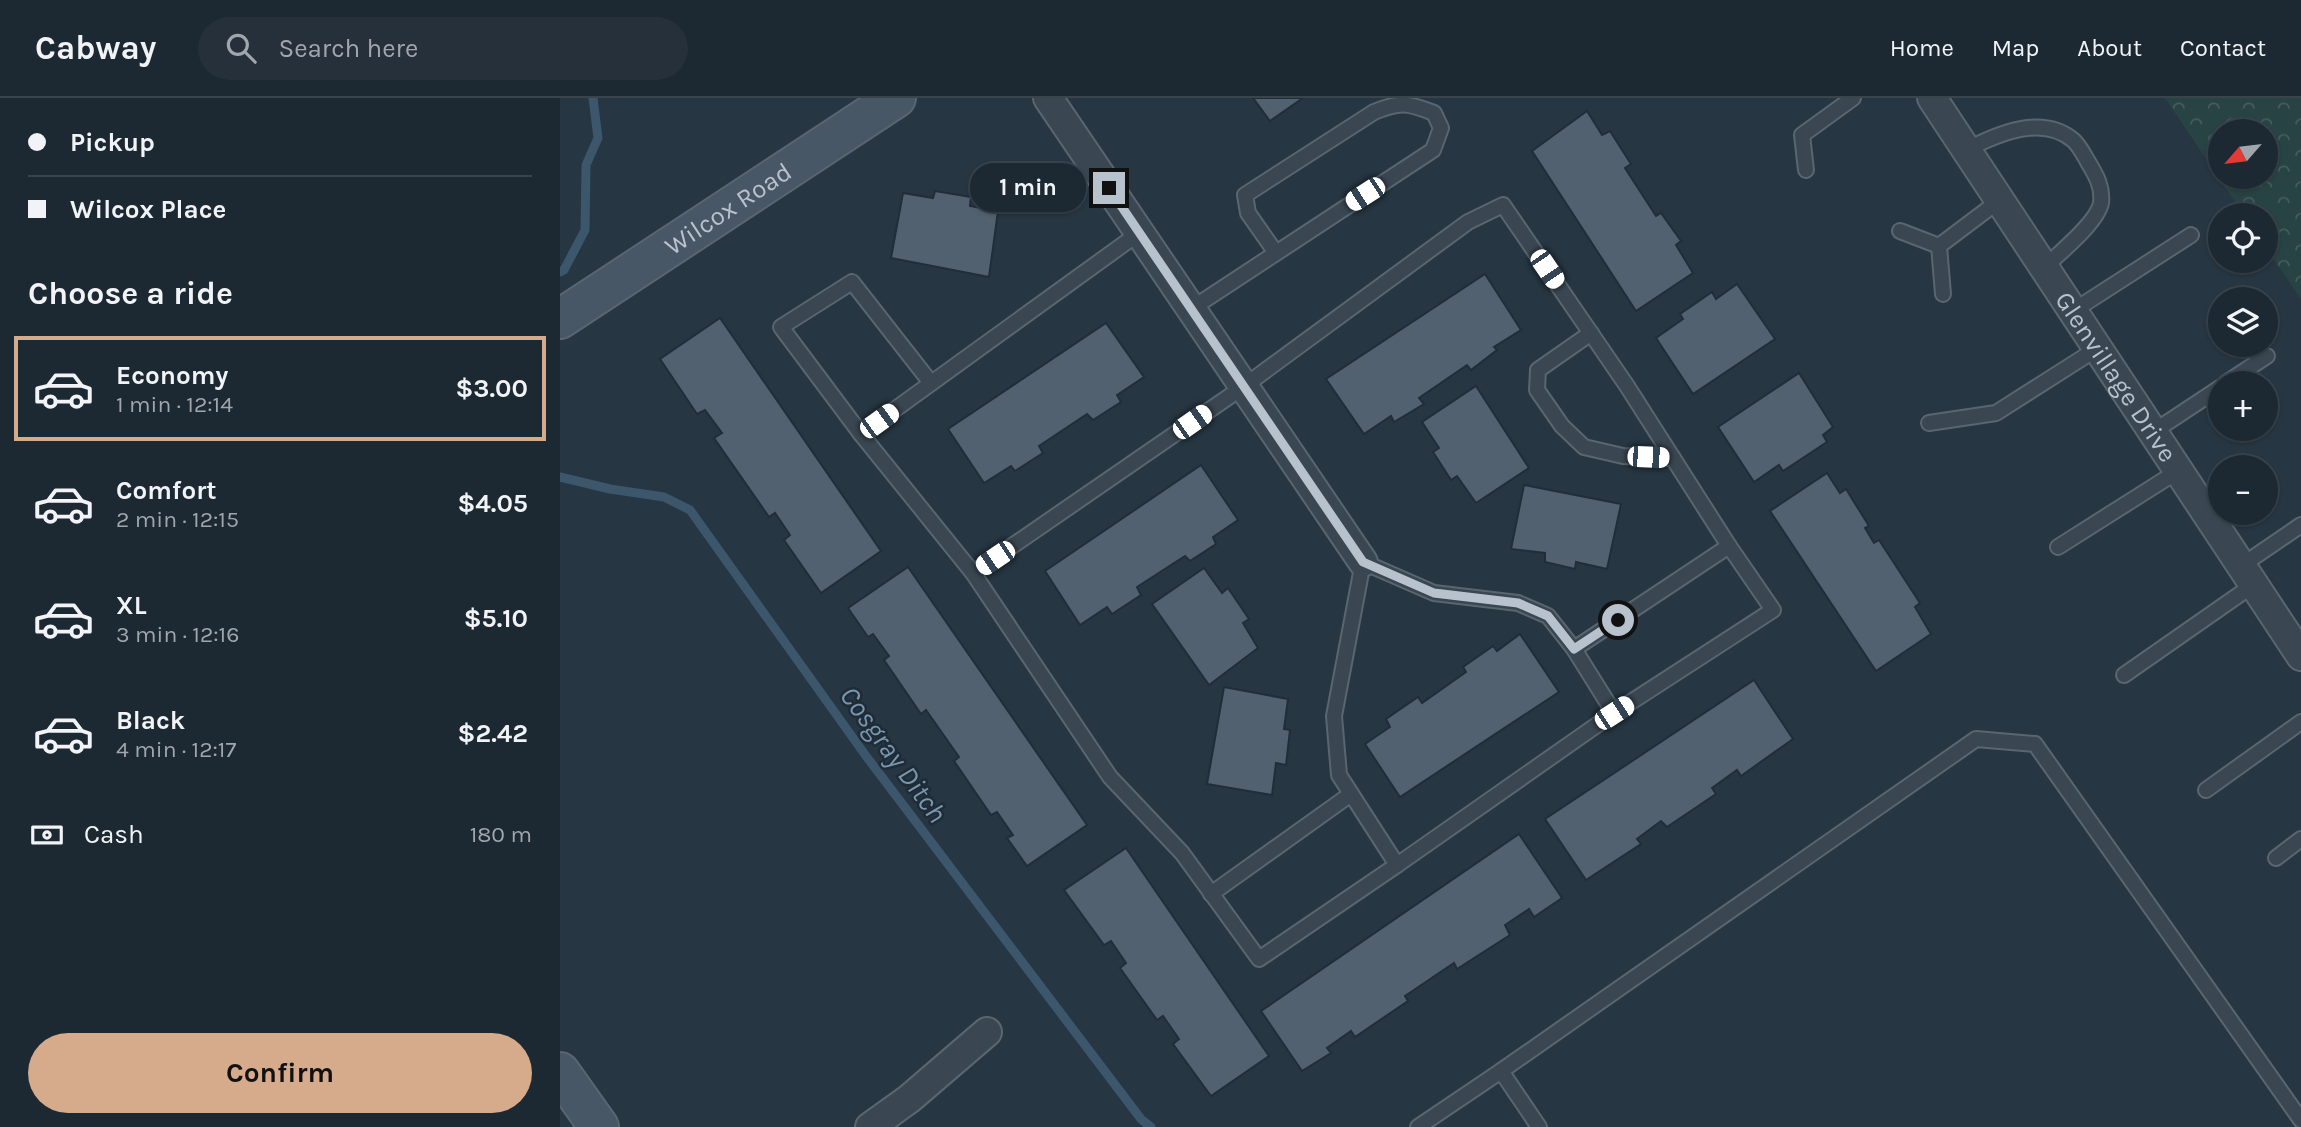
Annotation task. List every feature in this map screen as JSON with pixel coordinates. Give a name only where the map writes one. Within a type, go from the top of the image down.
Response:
[{"type":"street","name":"Wilcox Road","points":[[560,319],[896,98]]},
{"type":"street","points":[[1048,98],[1363,562]]},
{"type":"street","name":"Glenvillage Drive","points":[[1937,100],[1966,150],[2301,656]]},
{"type":"street","points":[[870,1127],[909,1099],[987,1032]]},
{"type":"street","points":[[560,1072],[599,1127]]},
{"type":"lane","points":[[1806,170],[1802,135],[1853,98]]},
{"type":"lane","points":[[1191,309],[1433,150],[1441,128],[1434,113],[1416,106],[1395,103],[1374,112],[1245,195],[1248,212],[1276,253]]},
{"type":"lane","points":[[1966,150],[1992,136],[2029,128],[2050,127],[2074,140],[2099,181],[2101,204],[2094,218],[2044,268]]},
{"type":"lane","points":[[1939,246],[2000,200]]},
{"type":"lane","points":[[931,383],[852,282],[781,327],[861,434],[973,573],[1110,777],[1182,853],[1259,958],[1614,713],[1773,610],[1591,333],[1503,205],[1468,222],[1243,387],[973,573]]},
{"type":"lane","points":[[1900,231],[1939,246]]},
{"type":"lane","points":[[861,434],[1139,233]]},
{"type":"lane","points":[[2073,311],[2191,234]]},
{"type":"lane","points":[[1939,246],[1943,294]]},
{"type":"lane","points":[[1591,333],[1538,370],[1537,390],[1562,426],[1584,447],[1623,456],[1672,457]]},
{"type":"lane","points":[[1929,423],[1996,413],[2098,348]]},
{"type":"lane","points":[[2244,371],[2265,357]]},
{"type":"lane","points":[[2153,432],[2208,396]]},
{"type":"lane","points":[[2058,547],[2178,471]]},
{"type":"lane","points":[[2124,675],[2247,575],[2301,525]]},
{"type":"lane","points":[[1574,649],[1729,546]]},
{"type":"lane","points":[[1396,865],[1339,775],[1334,716],[1363,562],[1434,593],[1518,603],[1548,616],[1574,649],[1614,713]]},
{"type":"lane","points":[[2206,790],[2301,722]]},
{"type":"lane","points":[[1418,1127],[1976,739],[2035,744],[2301,1120]]},
{"type":"lane","points":[[1211,894],[1351,794]]},
{"type":"lane","points":[[2276,858],[2301,839]]},
{"type":"lane","points":[[1501,1070],[1539,1127]]},
{"type":"green space","points":[[2165,98],[2301,98],[2301,299],[2278,265],[2278,203],[2236,203],[2226,189],[2278,189],[2278,119],[2208,119],[2208,162]]},
{"type":"building","points":[[1253,98],[1303,98],[1270,121]]},
{"type":"building","points":[[1587,111],[1602,135],[1610,131],[1631,164],[1625,168],[1656,216],[1661,213],[1681,241],[1676,245],[1693,273],[1636,311],[1532,151]]},
{"type":"building","points":[[935,191],[971,197],[970,206],[998,211],[989,277],[891,258],[903,193],[933,198]]},
{"type":"building","points":[[1485,274],[1521,330],[1494,347],[1497,350],[1471,370],[1467,365],[1419,398],[1424,404],[1394,422],[1391,416],[1364,434],[1326,379]]},
{"type":"building","points":[[1737,284],[1775,339],[1693,394],[1656,338],[1683,319],[1680,314],[1712,292],[1716,299]]},
{"type":"building","points":[[720,318],[881,551],[821,593],[784,540],[790,535],[775,513],[769,517],[714,438],[722,433],[705,410],[697,414],[660,359]]},
{"type":"building","points":[[1106,323],[1144,377],[1117,395],[1121,402],[1093,420],[1087,414],[1039,446],[1043,453],[1015,471],[1011,466],[984,483],[948,429]]},
{"type":"building","points":[[1799,373],[1833,427],[1823,435],[1827,442],[1783,471],[1779,465],[1754,482],[1718,427]]},
{"type":"building","points":[[1476,386],[1529,468],[1476,503],[1457,476],[1451,480],[1433,452],[1439,448],[1422,422]]},
{"type":"building","points":[[1201,465],[1238,520],[1213,537],[1216,544],[1190,561],[1185,556],[1137,587],[1141,595],[1112,614],[1107,607],[1080,625],[1045,571]]},
{"type":"building","points":[[1827,473],[1840,493],[1846,489],[1869,526],[1865,528],[1874,543],[1879,540],[1920,603],[1915,607],[1931,634],[1876,671],[1770,511]]},
{"type":"building","points":[[1524,485],[1621,504],[1607,569],[1576,562],[1575,569],[1545,562],[1545,553],[1511,549]]},
{"type":"building","points":[[908,567],[1087,825],[1027,866],[1007,838],[1013,835],[997,812],[991,815],[954,761],[959,757],[926,710],[921,714],[884,660],[889,656],[873,634],[868,637],[848,608]]},
{"type":"building","points":[[1204,568],[1222,593],[1228,588],[1249,619],[1243,623],[1258,648],[1209,685],[1152,604]]},
{"type":"building","points":[[1520,634],[1559,692],[1400,797],[1365,744],[1390,727],[1386,719],[1418,697],[1422,703],[1466,672],[1463,667],[1493,646],[1497,651]]},
{"type":"building","points":[[1754,680],[1793,739],[1741,776],[1737,770],[1712,788],[1716,794],[1667,827],[1661,821],[1637,839],[1641,844],[1586,880],[1545,819]]},
{"type":"building","points":[[1224,687],[1288,699],[1284,729],[1290,730],[1286,765],[1276,763],[1272,795],[1207,784]]},
{"type":"building","points":[[1519,834],[1562,898],[1534,917],[1529,909],[1505,925],[1510,935],[1457,969],[1454,963],[1405,996],[1408,1001],[1355,1037],[1351,1031],[1327,1048],[1331,1053],[1302,1071],[1261,1011]]},
{"type":"building","points":[[1126,848],[1269,1056],[1211,1096],[1173,1044],[1179,1039],[1163,1016],[1157,1020],[1120,968],[1126,963],[1111,941],[1104,945],[1064,890]]},
{"type":"waterway","name":"Cosgray Ditch","points":[[560,272],[564,270],[585,230],[586,165],[598,138],[593,98]]},
{"type":"waterway","name":"Cosgray Ditch","points":[[560,477],[610,489],[664,497],[690,510],[866,756],[1141,1119],[1151,1127]]},
{"type":"route","points":[[1109,188],[1363,562],[1434,593],[1518,603],[1548,616],[1574,649],[1618,620]]}]
